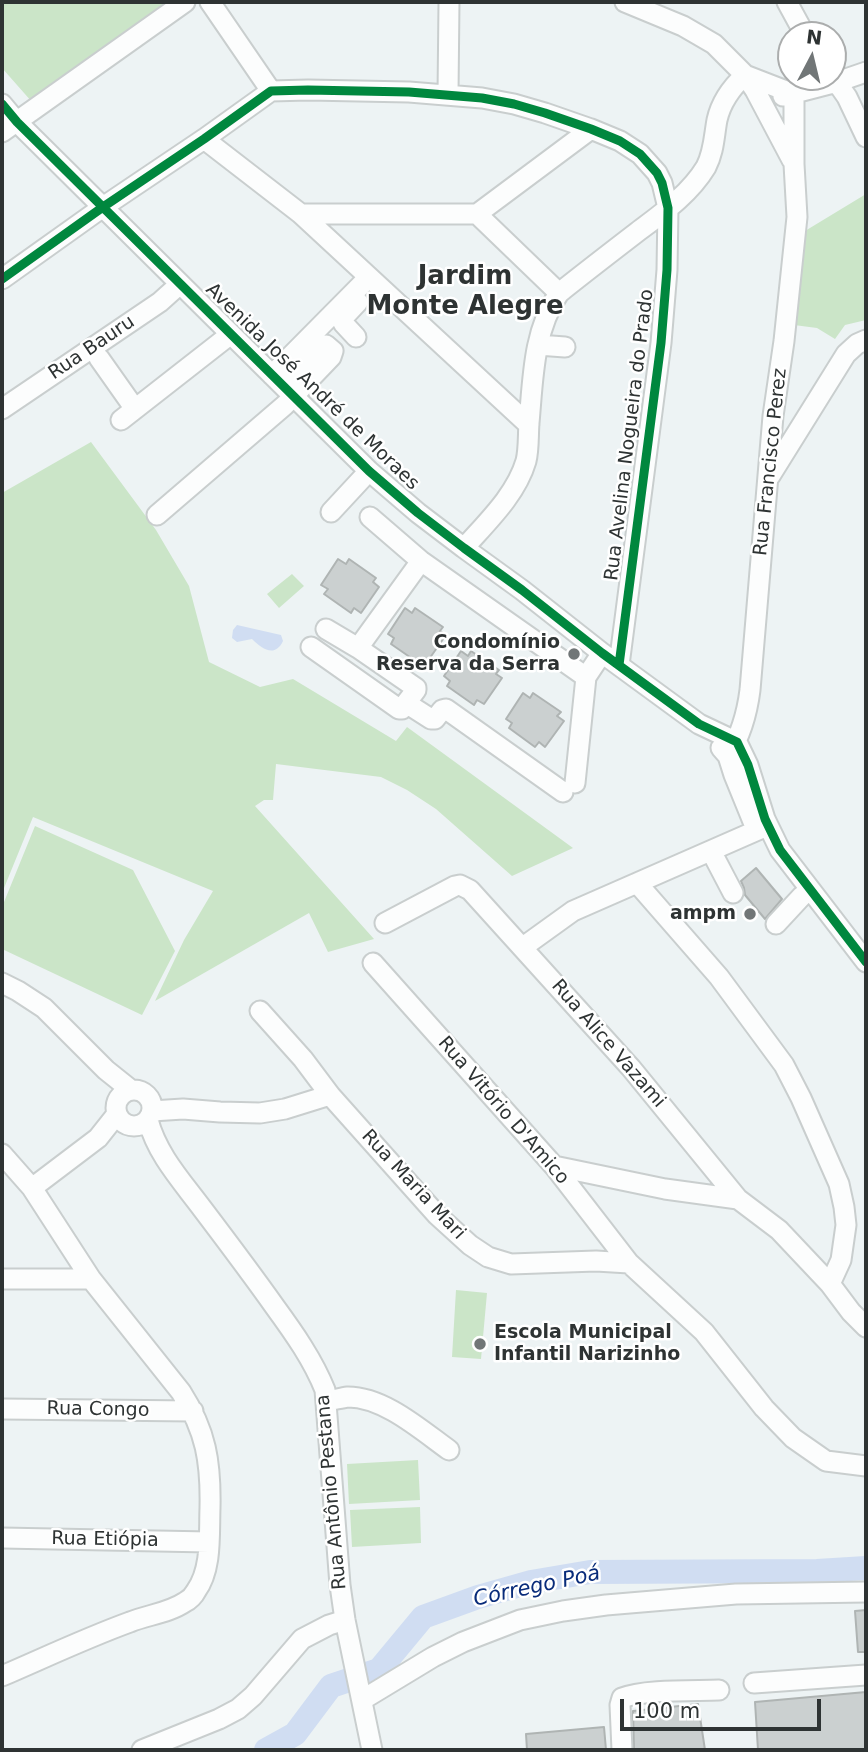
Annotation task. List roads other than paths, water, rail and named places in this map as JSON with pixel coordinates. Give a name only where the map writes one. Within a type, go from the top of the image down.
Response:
[{"type":"street","points":[[10,127],[185,2]]},
{"type":"street","points":[[2,279],[271,91],[210,2]]},
{"type":"street","points":[[448,94],[450,2]]},
{"type":"street","points":[[625,2],[675,22],[714,44],[750,83]]},
{"type":"street","points":[[787,2],[797,21]]},
{"type":"street","points":[[847,76],[866,72]]},
{"type":"street","points":[[464,548],[501,505],[519,479],[527,458],[528,425],[538,345],[549,308],[559,293],[692,186],[707,165],[714,146],[718,117],[727,94],[734,85],[750,83],[794,93],[800,91]]},
{"type":"street","name":"Rua Francisco Perez","points":[[750,83],[794,164]]},
{"type":"street","name":"Rua Avelina Nogueira do Prado","points":[[271,91],[448,94],[514,104],[620,141],[652,165],[662,183],[668,208],[667,270],[661,343],[619,665]]},
{"type":"street","points":[[843,91],[866,137]]},
{"type":"street","name":"Rua Francisco Perez","points":[[733,749],[747,713],[750,690],[774,416],[797,217],[794,93]]},
{"type":"street","name":"Avenida José André de Moraes","points":[[2,104],[10,127],[103,206],[369,471],[418,513],[733,749]]},
{"type":"street","points":[[301,214],[477,214],[591,129]]},
{"type":"street","points":[[204,139],[301,214],[528,425]]},
{"type":"street","points":[[477,214],[559,293]]},
{"type":"street","points":[[356,337],[342,323],[343,318],[372,281]]},
{"type":"street","points":[[157,515],[283,386],[372,281]]},
{"type":"street","name":"Rua Bauru","points":[[2,410],[160,302],[180,284]]},
{"type":"street","points":[[99,358],[128,415],[231,334]]},
{"type":"street","points":[[768,480],[846,354],[866,340]]},
{"type":"street","points":[[538,345],[565,347]]},
{"type":"street","points":[[331,512],[369,471]]},
{"type":"street","points":[[370,517],[421,561],[586,677]]},
{"type":"street","points":[[358,648],[421,561]]},
{"type":"street","points":[[311,647],[402,709],[416,688],[326,629]]},
{"type":"street","points":[[406,704],[431,719],[435,719],[446,709],[569,788],[586,677],[602,653]]},
{"type":"street","points":[[733,749],[748,765],[761,809],[762,829],[778,866],[866,975]]},
{"type":"street","points":[[523,947],[573,911],[762,829]]},
{"type":"street","points":[[762,829],[866,962]]},
{"type":"street","points":[[711,851],[733,892]]},
{"type":"street","points":[[638,883],[719,977],[783,1065],[801,1098],[839,1184],[844,1207],[846,1225],[841,1260],[830,1284]]},
{"type":"street","name":"Rua Alice Vazami","points":[[385,923],[455,886],[465,887],[474,894],[631,1068],[738,1199],[779,1230],[866,1327]]},
{"type":"street","points":[[776,925],[802,896]]},
{"type":"street","name":"Rua Vitório D'Amico","points":[[373,963],[554,1166],[629,1263]]},
{"type":"street","name":"Rua Antônio Pestana","points":[[2,984],[44,1008],[106,1070],[135,1111],[150,1146],[162,1156],[244,1264],[298,1339],[319,1374],[326,1401],[341,1625],[354,1660],[372,1750]]},
{"type":"street","name":"Rua Maria Mari","points":[[261,1011],[330,1095],[437,1215],[470,1245],[488,1257],[511,1264],[596,1261],[629,1263]]},
{"type":"street","points":[[32,1188],[135,1111],[183,1109],[260,1112],[285,1109],[330,1095]]},
{"type":"street","points":[[2,1154],[32,1188],[91,1279],[181,1392],[193,1411],[208,1454],[210,1486],[209,1542],[205,1573],[195,1593],[184,1603],[129,1622],[2,1676]]},
{"type":"street","points":[[554,1166],[665,1189],[738,1199]]},
{"type":"street","points":[[629,1263],[704,1332],[764,1408],[793,1438],[826,1461],[866,1466]]},
{"type":"street","points":[[2,1279],[91,1279]]},
{"type":"street","points":[[326,1401],[347,1397],[373,1402],[400,1416],[449,1450]]},
{"type":"street","name":"Rua Congo","points":[[2,1409],[193,1411]]},
{"type":"street","name":"Rua Etiópia","points":[[2,1538],[209,1542]]},
{"type":"street","points":[[361,1696],[463,1642],[520,1620],[563,1611],[736,1594],[866,1592]]},
{"type":"street","points":[[142,1750],[238,1709],[253,1696],[302,1639],[341,1625]]},
{"type":"street","points":[[754,1683],[866,1675]]},
{"type":"street","points":[[622,1750],[622,1698],[629,1695],[719,1690]]},
{"type":"water","points":[[237,625],[281,635],[283,641],[272,650],[264,649],[252,639],[237,642],[232,638]]},
{"type":"waterway","name":"Córrego Poá","points":[[266,1750],[295,1734],[331,1686],[379,1670],[423,1617],[478,1597],[531,1582],[590,1572],[817,1571],[866,1568]]},
{"type":"place","name":"Condomínio Reserva da Serra","points":[[574,654]]},
{"type":"place","name":"ampm","points":[[750,914]]},
{"type":"place","name":"Escola Municipal Infantil Narizinho","points":[[480,1344]]},
{"type":"district","name":"Jardim Monte Alegre","points":[[465,292]]}]
